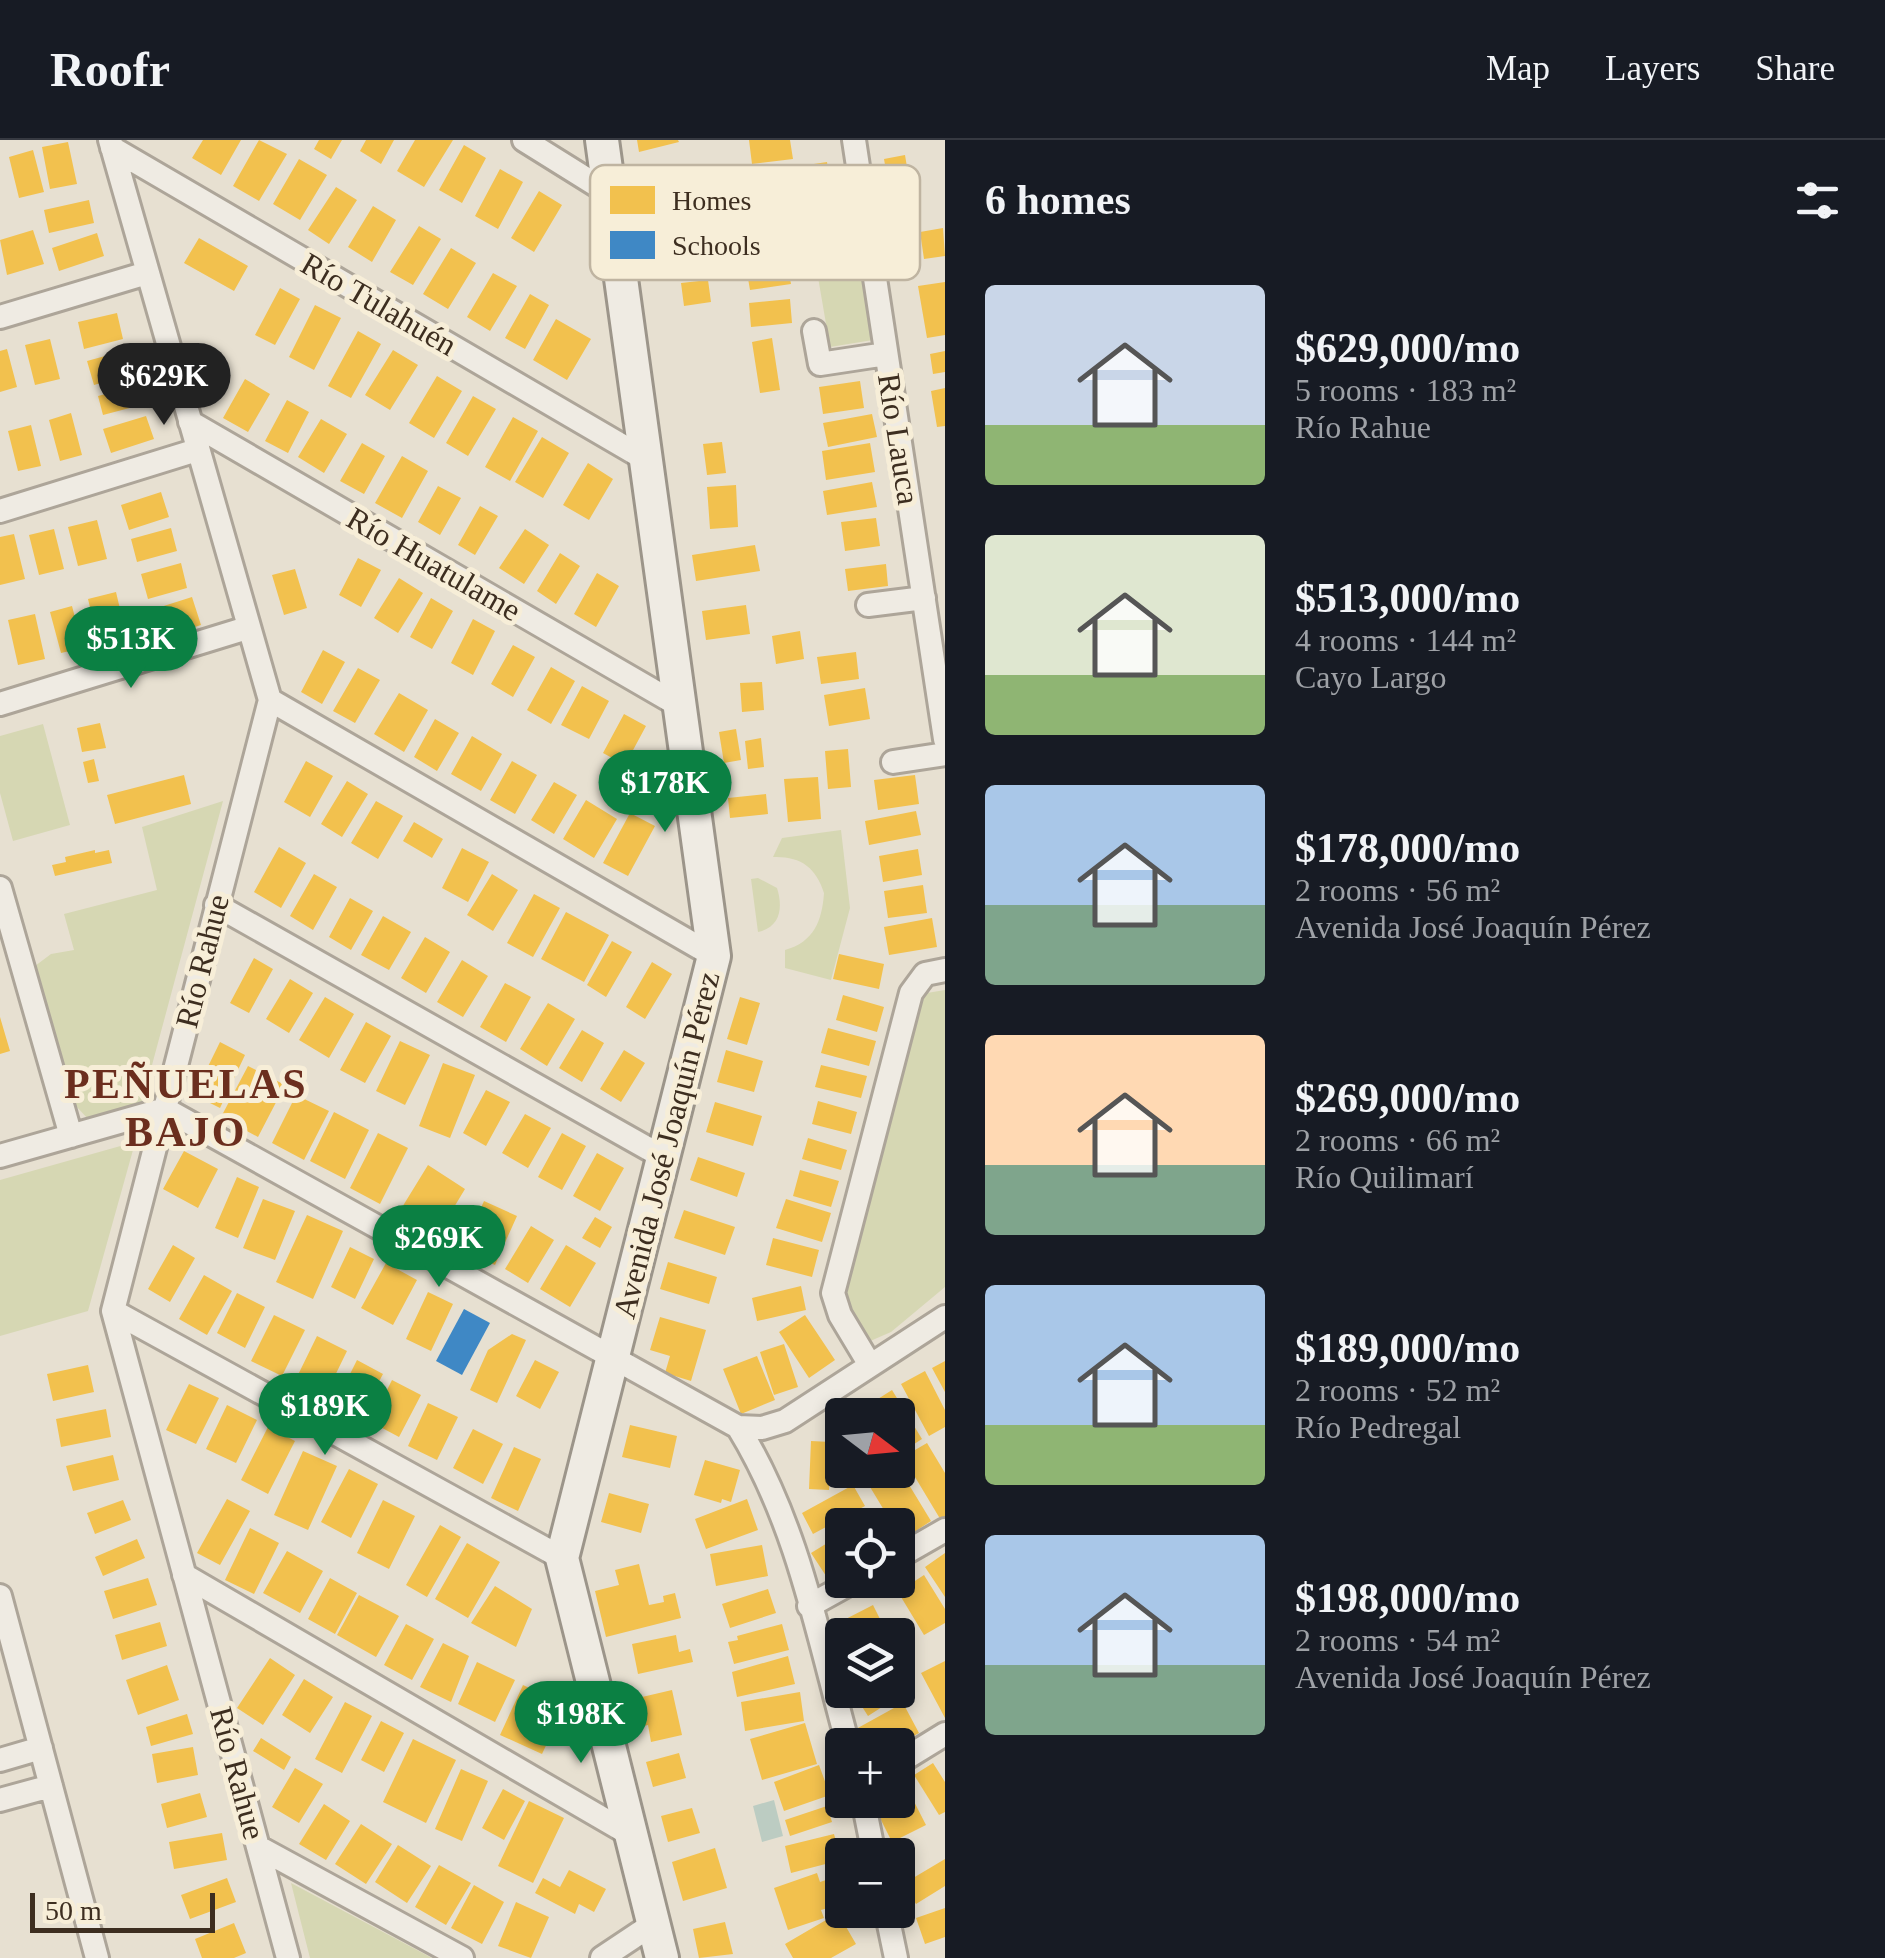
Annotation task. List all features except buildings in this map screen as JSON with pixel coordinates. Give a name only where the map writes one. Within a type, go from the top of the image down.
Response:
[{"type":"main road","name":"Avenida José Joaquín Pérez","points":[[602,140],[606,165]]},
{"type":"main road","name":"Avenida José Joaquín Pérez","points":[[622,280],[714,956],[562,1558],[662,1958]]},
{"type":"street","points":[[524,140],[590,180]]},
{"type":"street","name":"Río Lauca","points":[[854,140],[858,165]]},
{"type":"street","points":[[111,144],[270,700],[714,956]]},
{"type":"street","name":"Río Tulahuén","points":[[111,144],[645,459]]},
{"type":"street","points":[[0,317],[147,272]]},
{"type":"street","name":"Río Lauca","points":[[875,280],[945,739]]},
{"type":"street","points":[[814,331],[820,364],[886,354]]},
{"type":"street","name":"Río Huatulame","points":[[190,422],[678,705]]},
{"type":"street","points":[[0,511],[197,450]]},
{"type":"street","points":[[868,604],[924,598]]},
{"type":"street","points":[[0,704],[247,628]]},
{"type":"street","name":"Río Rahue","points":[[270,700],[113,1311],[288,1958]]},
{"type":"street","points":[[893,762],[945,754]]},
{"type":"street","points":[[0,888],[71,1136]]},
{"type":"street","points":[[216,905],[663,1158]]},
{"type":"street","points":[[870,1365],[835,1306],[833,1293],[911,993],[925,974],[945,970]]},
{"type":"street","points":[[0,1156],[165,1108],[738,1426],[762,1428],[786,1421],[941,1318]]},
{"type":"street","points":[[113,1311],[562,1558]]},
{"type":"street","points":[[768,1481],[772,1444],[786,1421]]},
{"type":"street","points":[[738,1426],[768,1481],[793,1542],[843,1728]]},
{"type":"street","points":[[915,1547],[945,1530]]},
{"type":"street","points":[[184,1576],[631,1834]]},
{"type":"street","points":[[0,1596],[98,1958]]},
{"type":"street","points":[[809,1606],[825,1597]]},
{"type":"street","points":[[915,1753],[945,1734]]},
{"type":"street","points":[[0,1760],[41,1748]]},
{"type":"street","points":[[0,1800],[51,1786]]},
{"type":"street","points":[[258,1847],[462,1958]]},
{"type":"street","points":[[602,1958],[654,1924]]},
{"type":"street","points":[[890,1928],[896,1958]]},
{"type":"green space","points":[[818,280],[864,280],[873,340],[830,347]]},
{"type":"green space","points":[[43,724],[70,825],[13,841],[0,793],[0,736]]},
{"type":"green space","points":[[223,801],[141,1106],[88,1119],[76,1106],[35,966],[51,954],[74,950],[64,914],[157,890],[142,827]]},
{"type":"green space","points":[[841,830],[850,908],[831,980],[785,968],[785,950],[803,942],[815,929],[824,893],[806,865],[773,857],[782,838]]},
{"type":"green space","points":[[758,878],[777,888],[780,902],[776,921],[758,932],[751,879]]},
{"type":"green space","points":[[945,990],[945,1287],[891,1332],[868,1342],[863,1340],[840,1291],[921,994]]},
{"type":"green space","points":[[124,1145],[133,1150],[88,1311],[0,1336],[0,1180]]},
{"type":"green space","points":[[291,1883],[432,1958],[310,1958]]},
{"type":"shaded area","points":[[774,1800],[783,1836],[762,1842],[753,1806]]},
{"type":"district","name":"PEÑUELAS BAJO","points":[[186,1108]]}]
